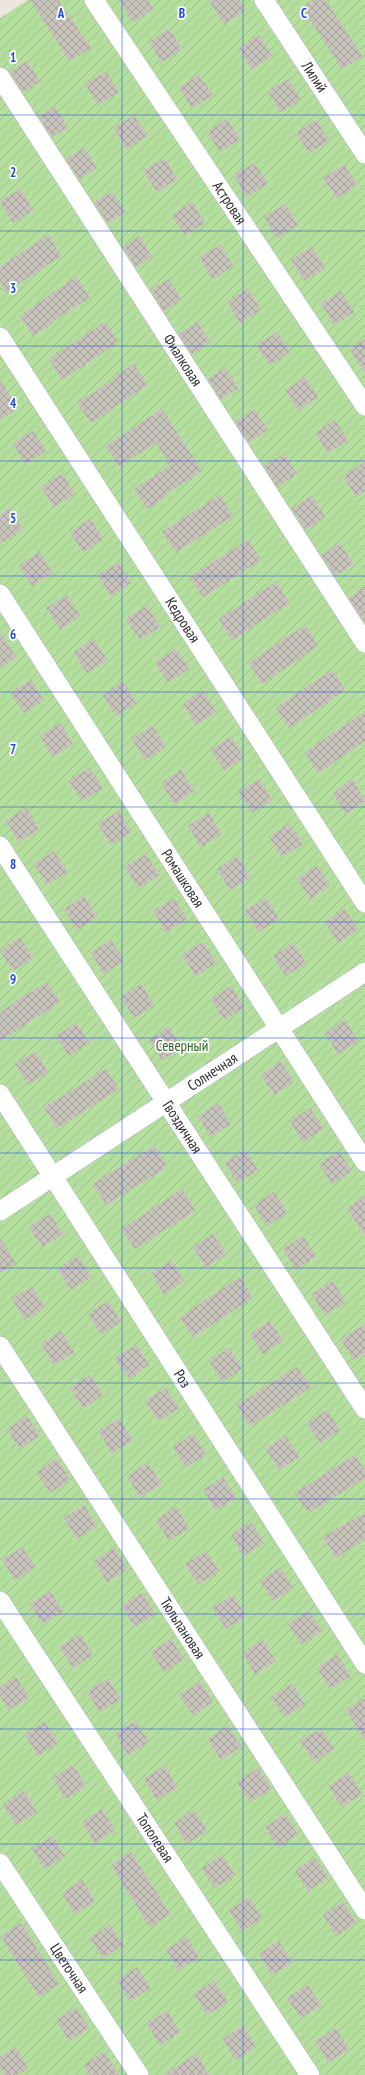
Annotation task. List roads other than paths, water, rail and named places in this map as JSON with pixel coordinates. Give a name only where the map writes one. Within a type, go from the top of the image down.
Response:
[{"type":"street","name":"Астровая","points":[[94,0],[365,406]]},
{"type":"street","name":"Лилий","points":[[264,0],[365,154]]},
{"type":"street","name":"Фиалковая","points":[[0,77],[365,643]]},
{"type":"street","name":"Кедровая","points":[[0,337],[365,903]]},
{"type":"street","name":"Ромашковая","points":[[0,594],[365,1162]]},
{"type":"street","name":"Гвоздичная","points":[[0,846],[365,1409]]},
{"type":"street","name":"Солнечная","points":[[0,1211],[365,972]]},
{"type":"street","name":"Роз","points":[[0,1094],[365,1664]]},
{"type":"street","name":"Тюльпановая","points":[[0,1346],[365,1910]]},
{"type":"street","name":"Тополевая","points":[[0,1601],[310,2075]]},
{"type":"street","name":"Цветочная","points":[[0,1862],[139,2075]]},
{"type":"park label","name":"Северный","points":[[182,1046]]}]
